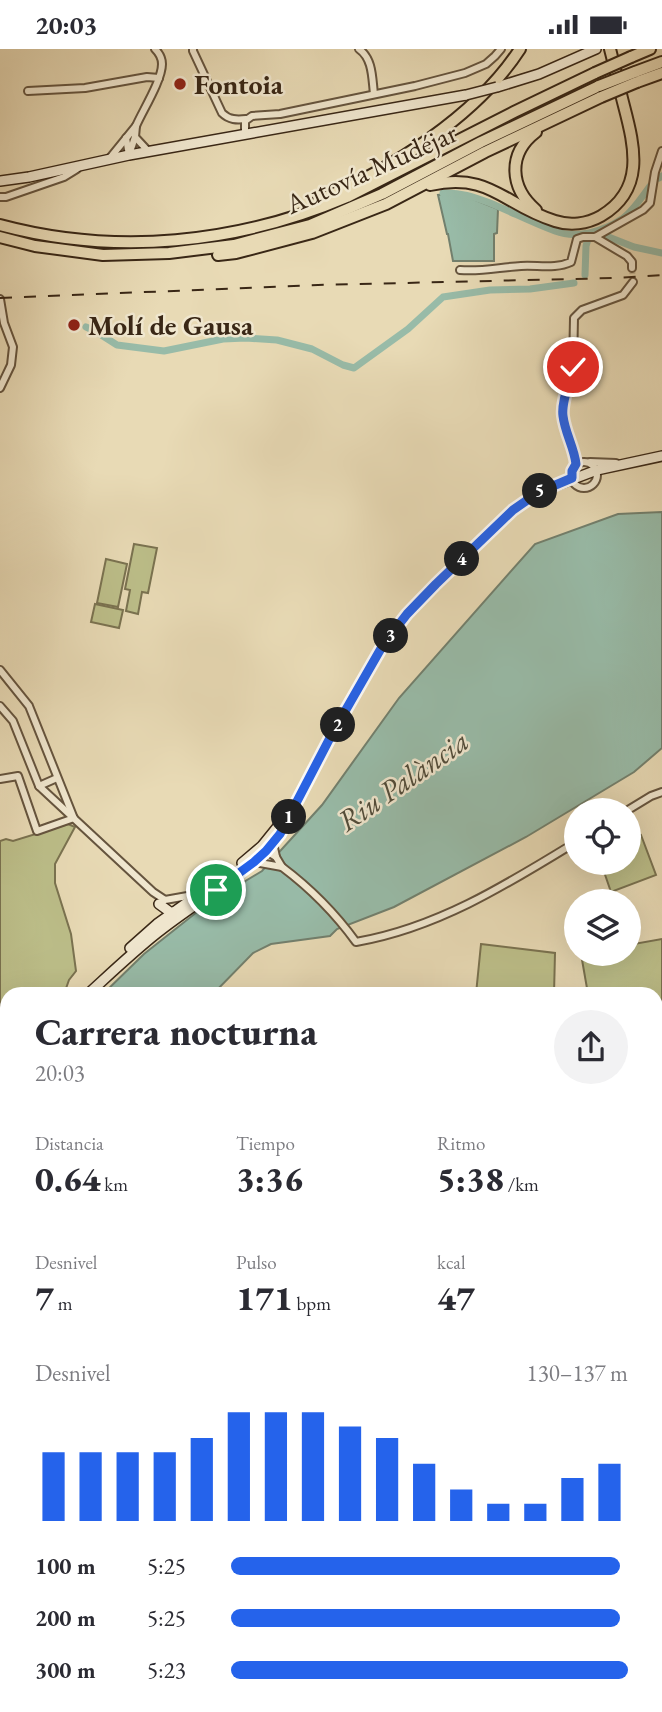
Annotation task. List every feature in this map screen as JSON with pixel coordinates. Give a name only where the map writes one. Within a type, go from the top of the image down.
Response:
[{"type":"highway","points":[[102,242],[170,236],[244,225],[315,203],[348,188],[419,147],[451,122],[496,80],[520,49]]},
{"type":"highway","points":[[417,188],[464,181],[496,191],[544,217],[570,224],[595,219],[610,211],[627,190],[634,166],[632,143],[610,49]]},
{"type":"highway","name":"Autovía Mudéjar","points":[[0,225],[51,236],[102,242],[143,243],[194,239],[248,230],[305,213],[356,192],[514,112],[650,49]]},
{"type":"highway","name":"Autovía Mudéjar","points":[[0,237],[34,246],[103,255],[169,253],[234,245],[310,225],[382,194],[481,142],[636,77],[662,62]]},
{"type":"highway","points":[[636,77],[662,73]]},
{"type":"highway","points":[[544,217],[532,207],[519,189],[515,168],[521,148],[540,130],[600,91]]},
{"type":"highway","points":[[34,246],[72,257],[169,260],[236,253],[312,233],[386,204],[600,91]]},
{"type":"main road","points":[[0,181],[148,151],[467,95],[539,74],[593,50]]},
{"type":"main road","points":[[94,987],[157,928],[254,862],[274,843],[383,645],[407,614],[513,510],[539,492],[572,478],[662,456]]},
{"type":"main road","points":[[157,928],[169,920],[174,912],[250,857],[295,805]]},
{"type":"main road","points":[[162,902],[174,912],[180,911],[203,895],[214,891]]},
{"type":"street","points":[[109,159],[136,126],[159,78],[162,62],[155,49]]},
{"type":"street","points":[[193,49],[222,113],[226,118],[238,120],[251,115],[280,114],[374,95],[465,73],[486,64],[501,49]]},
{"type":"street","points":[[359,49],[370,62],[374,95]]},
{"type":"street","points":[[28,91],[85,88],[147,77],[159,78]]},
{"type":"street","points":[[245,134],[245,121],[248,118]]},
{"type":"street","points":[[129,155],[136,126]]},
{"type":"street","points":[[135,137],[148,151]]},
{"type":"street","points":[[126,138],[129,155]]},
{"type":"street","points":[[460,270],[563,266],[571,262],[577,239],[595,237],[643,210],[650,203],[662,151]]},
{"type":"street","points":[[0,197],[64,177],[82,166]]},
{"type":"street","points":[[595,237],[627,256],[632,262],[632,268]]},
{"type":"street","points":[[575,453],[597,470],[597,478],[588,488],[581,488],[572,478],[576,464],[575,453],[562,412],[573,367],[574,318],[582,310],[623,295],[632,282]]},
{"type":"street","points":[[0,299],[2,322],[13,347],[8,373],[0,388]]},
{"type":"street","points":[[576,464],[625,463]]},
{"type":"street","points":[[0,670],[29,706],[74,818]]},
{"type":"street","points":[[0,706],[13,721],[38,786],[162,902]]},
{"type":"street","points":[[0,779],[18,775],[37,831],[74,818]]},
{"type":"street","points":[[38,786],[57,778]]},
{"type":"street","points":[[641,802],[662,792]]},
{"type":"street","points":[[270,865],[266,846],[276,829]]},
{"type":"street","points":[[274,843],[276,857],[282,867],[305,884],[356,942],[408,930],[442,917],[514,880],[564,849]]},
{"type":"street","points":[[219,880],[231,875],[259,853],[266,851],[276,857]]},
{"type":"street","points":[[254,862],[282,867]]},
{"type":"street","points":[[162,902],[203,892]]},
{"type":"street","points":[[157,928],[162,902]]},
{"type":"green space","points":[[134,544],[157,548],[148,593],[142,592],[138,614],[126,611],[130,590],[125,589]]},
{"type":"green space","points":[[106,559],[127,564],[118,607],[97,603]]},
{"type":"green space","points":[[95,604],[123,610],[119,628],[91,622]]},
{"type":"green space","points":[[68,824],[75,827],[55,864],[55,883],[71,934],[76,971],[66,987],[0,987],[0,841],[13,841]]},
{"type":"green space","points":[[641,835],[656,875],[619,889],[610,889],[605,875],[641,875]]},
{"type":"green space","points":[[662,939],[662,987],[587,987],[583,966],[641,966],[641,943]]},
{"type":"green space","points":[[481,944],[555,953],[554,987],[477,987]]},
{"type":"water","points":[[458,193],[498,209],[494,261],[453,261],[438,195]]},
{"type":"water","name":"Riu Palància","points":[[662,512],[662,748],[634,772],[591,798],[564,798],[564,814],[526,837],[394,907],[337,929],[330,936],[271,944],[253,953],[220,987],[110,987],[144,954],[207,904],[262,871],[322,805],[399,698],[535,544],[618,514]]},
{"type":"waterway","points":[[443,193],[473,197],[555,231],[580,234],[598,231],[622,219],[650,186]]},
{"type":"waterway","points":[[606,236],[634,247],[662,253]]},
{"type":"waterway","points":[[585,275],[588,239]]},
{"type":"waterway","points":[[86,327],[117,345],[164,351],[223,339],[277,340],[312,349],[354,368],[408,329],[443,297],[574,283]]},
{"type":"tunnel","points":[[632,268],[633,282]]},
{"type":"railway","points":[[0,298],[662,275]]},
{"type":"place","name":"Fontoia","points":[[180,84]]},
{"type":"place","name":"Molí de Gausa","points":[[74,325]]},
{"type":"route","points":[[216,890],[254,862],[280,834],[332,734],[383,645],[407,614],[513,510],[539,492],[572,478],[576,464],[575,453],[562,412],[573,367]]}]
